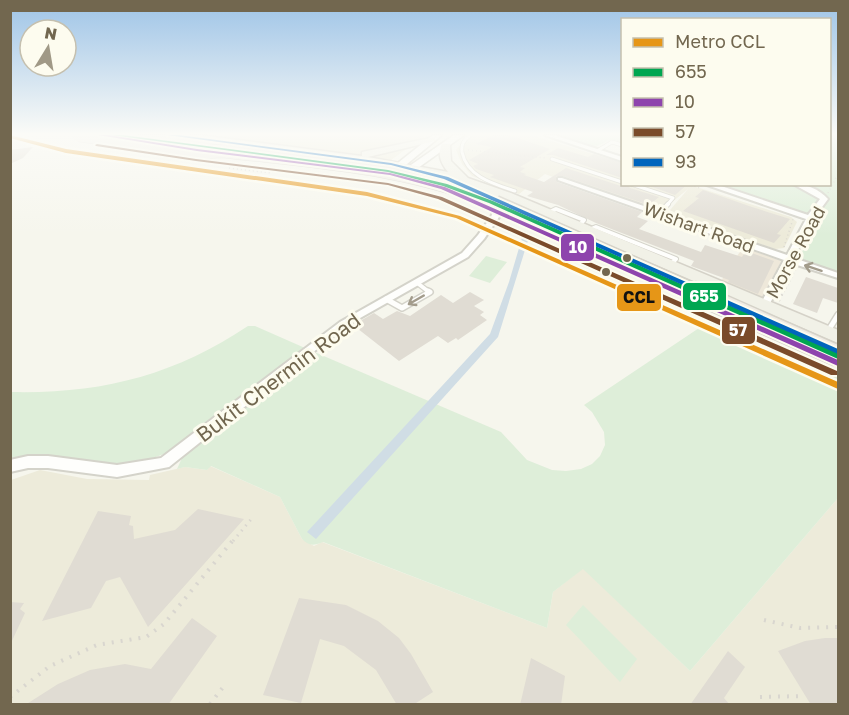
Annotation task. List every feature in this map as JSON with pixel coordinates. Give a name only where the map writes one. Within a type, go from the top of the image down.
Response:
[{"type":"highway","points":[[374,168],[445,185],[491,202],[838,354]]},
{"type":"highway","points":[[401,168],[451,180],[835,338]]},
{"type":"highway","points":[[688,296],[838,354]]},
{"type":"main road","points":[[365,168],[397,172],[413,168]]},
{"type":"main road","points":[[385,168],[442,188],[497,211],[838,363]]},
{"type":"main road","points":[[397,172],[401,168]]},
{"type":"main road","points":[[416,168],[473,183],[548,213],[669,266],[770,306],[835,338]]},
{"type":"main road","points":[[451,168],[473,183]]},
{"type":"street","name":"Wishart Road","points":[[560,178],[660,213],[714,228],[838,276]]},
{"type":"street","points":[[801,186],[824,196]]},
{"type":"street","points":[[705,187],[810,218]]},
{"type":"street","name":"Bukit Chermin Road","points":[[10,466],[28,462],[48,462],[117,471],[164,463],[343,324],[465,255],[482,237],[503,195]]},
{"type":"street","name":"Morse Road","points":[[770,306],[785,257],[824,196]]},
{"type":"lane","points":[[468,168],[482,179],[515,191],[503,195]]},
{"type":"lane","points":[[581,168],[621,182]]},
{"type":"lane","points":[[637,186],[673,198],[660,213]]},
{"type":"lane","points":[[386,300],[402,308],[430,292],[416,282]]},
{"type":"lane","points":[[835,338],[838,315]]},
{"type":"path","points":[[232,168],[271,173],[275,168]]},
{"type":"path","points":[[824,196],[831,190],[838,174]]},
{"type":"path","points":[[785,257],[795,221],[791,218]]},
{"type":"path","points":[[770,306],[795,269],[801,267]]},
{"type":"path","points":[[10,697],[50,666],[97,645],[146,637],[164,624],[253,517]]},
{"type":"path","points":[[764,620],[800,628],[838,627]]},
{"type":"path","points":[[210,705],[224,686]]},
{"type":"path","points":[[760,697],[805,696]]},
{"type":"shaded area","points":[[466,168],[621,168],[621,186],[693,186],[791,217],[797,222],[784,248],[775,249],[675,215],[670,210],[688,189],[655,216],[545,174],[519,194],[472,176]]},
{"type":"shaded area","points":[[524,231],[530,234],[498,337],[316,539],[307,532],[490,334]]},
{"type":"shaded area","points":[[743,247],[781,261],[765,299],[721,281]]},
{"type":"shaded area","points":[[210,466],[280,497],[302,539],[314,546],[322,542],[547,628],[553,592],[583,568],[690,671],[838,498],[838,704],[11,704],[11,480],[40,470],[87,479],[149,480],[150,475],[185,467],[207,470]]},
{"type":"green space","points":[[831,168],[838,168],[838,272],[799,258],[820,217],[718,186],[831,186]]},
{"type":"green space","points":[[486,256],[507,262],[490,283],[469,276]]},
{"type":"green space","points":[[711,320],[838,376],[838,498],[690,671],[583,569],[553,592],[547,628],[323,542],[309,544],[302,539],[280,497],[211,466],[207,470],[185,467],[177,469],[182,458],[200,443],[203,437],[312,351],[501,432],[527,460],[552,470],[581,469],[592,464],[600,456],[605,445],[604,432],[592,412],[584,405]]},
{"type":"green space","points":[[248,326],[255,326],[305,348],[180,446],[148,460],[122,464],[52,456],[11,460],[11,392],[75,390],[135,378],[192,358]]},
{"type":"green space","points":[[583,605],[637,659],[620,682],[566,625]]},
{"type":"building","points":[[525,168],[520,172],[544,182],[567,168],[621,186],[628,186],[659,197],[649,205],[563,176],[556,176],[557,182],[642,212],[637,217],[648,221],[639,229],[701,252],[705,245],[742,257],[746,251],[774,261],[758,294],[691,266],[694,261],[596,223],[558,205],[527,196],[533,192],[490,177],[494,175],[476,169]]},
{"type":"building","points":[[593,168],[621,168],[621,178]]},
{"type":"building","points":[[650,186],[686,186],[675,195]]},
{"type":"building","points":[[703,190],[790,219],[777,234],[781,235],[774,243],[683,211],[699,198],[695,197]]},
{"type":"building","points":[[806,277],[838,288],[838,303],[823,298],[817,313],[793,304]]},
{"type":"building","points":[[470,292],[484,300],[474,306],[484,312],[480,315],[487,320],[458,340],[456,338],[448,343],[438,336],[399,361],[353,325],[374,313],[383,319],[397,311],[410,316],[441,295],[453,303]]},
{"type":"building","points":[[198,509],[244,519],[148,627],[120,577],[106,581],[91,608],[42,621],[98,511],[131,516],[129,525],[133,526],[134,539],[175,530]]},
{"type":"building","points":[[299,598],[346,605],[378,621],[399,638],[433,692],[413,705],[397,705],[376,670],[344,646],[320,639],[301,703],[263,695]]},
{"type":"building","points":[[10,602],[24,603],[20,609],[25,613],[10,645]]},
{"type":"building","points":[[192,618],[217,636],[168,705],[25,705],[58,684],[90,670],[125,664],[151,669]]},
{"type":"building","points":[[838,638],[838,705],[811,705],[778,651],[805,641]]},
{"type":"building","points":[[728,651],[745,667],[724,698],[730,705],[690,705]]},
{"type":"building","points":[[531,658],[565,676],[561,705],[520,705]]},
{"type":"metro line","name":"CCL","points":[[188,168],[367,194],[458,217],[838,386]]},
{"type":"transit line","name":"57","points":[[263,168],[388,184],[440,198],[834,373]]},
{"type":"transit line","name":"10","points":[[345,168],[390,174],[443,188],[838,363]]},
{"type":"transit line","name":"655","points":[[368,168],[445,185],[491,202],[838,356]]},
{"type":"transit line","name":"93","points":[[408,168],[446,178],[838,352]]}]
